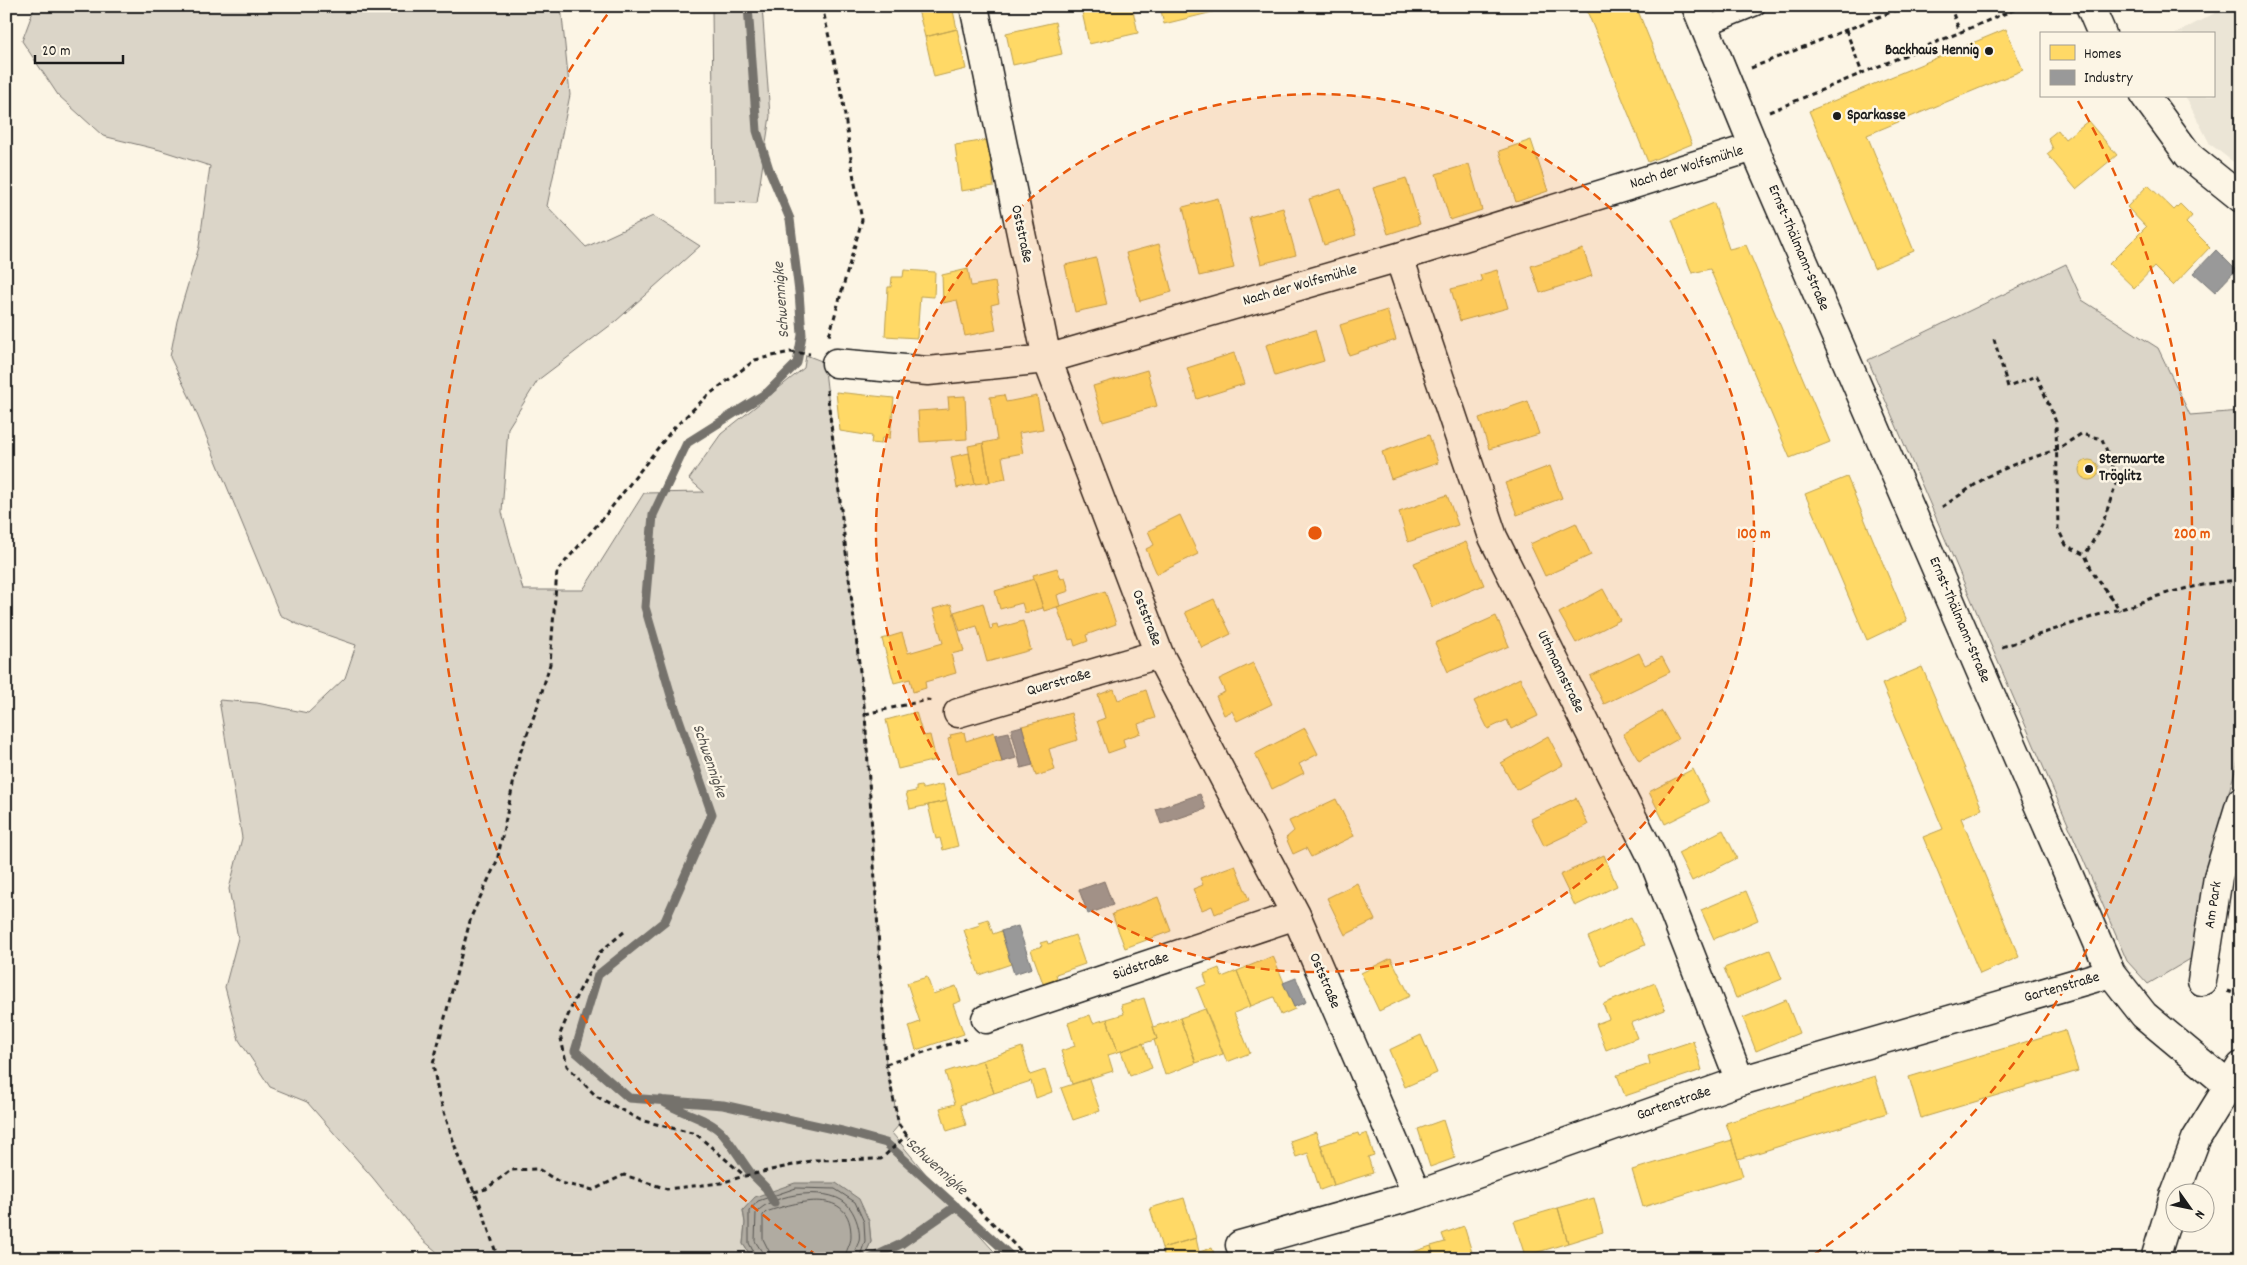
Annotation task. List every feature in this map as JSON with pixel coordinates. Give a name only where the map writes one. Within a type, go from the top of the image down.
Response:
[{"type":"street","name":"Oststraße","points":[[974,6],[1047,359],[1159,654],[1296,915],[1417,1195]]},
{"type":"street","name":"Ernst-Thälmann-Straße","points":[[1700,17],[1749,135],[2111,973],[2144,1015],[2234,1076],[2196,1139],[2180,1182]]},
{"type":"street","points":[[2146,98],[2189,156],[2241,198]]},
{"type":"street","name":"Nach der Wolfsmühle","points":[[826,354],[928,371],[1047,359],[1399,257],[1749,135]]},
{"type":"street","name":"Uthmannstraße","points":[[1399,257],[1493,537],[1652,859],[1740,1081]]},
{"type":"street","name":"Querstraße","points":[[962,711],[1159,654]]},
{"type":"street","name":"Am Park","points":[[2202,981],[2218,877],[2241,801]]},
{"type":"street","name":"Südstraße","points":[[986,1019],[1296,915]]},
{"type":"street","name":"Gartenstraße","points":[[1240,1245],[1417,1195],[1740,1081],[2111,973]]},
{"type":"street","name":"Ernst-Thälmann-Straße","points":[[2155,1259],[2164,1230]]},
{"type":"lane","points":[[1700,17],[1756,6]]},
{"type":"path","points":[[822,6],[842,95],[862,220],[824,362],[865,714],[886,1064],[898,1125],[921,1153],[1029,1259]]},
{"type":"path","points":[[1726,78],[1906,6]]},
{"type":"path","points":[[1950,6],[1960,32]]},
{"type":"path","points":[[1749,135],[1862,73],[2022,6]]},
{"type":"path","points":[[1846,30],[1862,73]]},
{"type":"path","points":[[1994,338],[2008,387],[2037,376],[2056,422],[2058,529],[2066,545],[2085,555],[2094,573],[2120,610]]},
{"type":"path","points":[[498,1259],[474,1192],[460,1162],[438,1093],[433,1064],[471,917],[497,861],[519,756],[538,705],[550,664],[557,570],[604,517],[672,430],[706,396],[755,360],[790,352],[806,355],[826,354]]},
{"type":"path","points":[[1917,524],[1988,476],[2022,461],[2056,450],[2081,434],[2102,439],[2118,478],[2102,525],[2085,555]]},
{"type":"path","points":[[1975,658],[2040,633],[2110,611],[2120,610],[2157,596],[2201,585],[2237,580],[2241,582]]},
{"type":"path","points":[[865,714],[927,700],[962,711]]},
{"type":"path","points":[[624,932],[600,952],[576,997],[560,1034],[567,1066],[596,1096],[640,1120],[696,1134],[745,1176]]},
{"type":"path","points":[[886,1064],[973,1037],[986,1019]]},
{"type":"path","points":[[474,1192],[486,1190],[511,1170],[538,1169],[561,1183],[594,1190],[624,1176],[668,1189],[721,1183],[815,1160],[881,1160],[907,1135]]},
{"type":"shaded area","points":[[35,6],[561,6],[570,95],[547,206],[586,247],[653,216],[700,246],[616,321],[538,380],[508,428],[502,512],[523,590],[583,590],[644,493],[704,492],[689,479],[721,434],[804,368],[806,355],[824,362],[865,714],[886,1064],[899,1125],[892,1133],[945,1197],[1001,1259],[863,1259],[871,1242],[869,1221],[743,1210],[745,1223],[743,1244],[753,1259],[445,1259],[422,1239],[373,1178],[307,1102],[270,1087],[239,1040],[225,987],[238,938],[229,889],[242,838],[219,700],[257,703],[308,713],[345,678],[356,645],[301,626],[280,615],[192,402],[170,357],[177,321],[199,247],[210,166],[160,150],[103,136],[58,95],[22,41]]},
{"type":"shaded area","points":[[712,6],[762,6],[770,116],[757,203],[714,202]]},
{"type":"shaded area","points":[[2228,6],[2241,6],[2241,168],[2210,144],[2186,98],[2214,98],[2214,32],[2179,32]]},
{"type":"shaded area","points":[[2066,264],[2082,300],[2158,348],[2190,415],[2241,411],[2241,751],[2204,876],[2192,958],[2148,984],[2127,961],[1868,360]]},
{"type":"water","points":[[795,1183],[836,1183],[859,1199],[869,1221],[871,1242],[863,1259],[753,1259],[743,1244],[745,1223],[743,1210],[755,1197]]},
{"type":"building: Homes","points":[[917,6],[952,6],[957,29],[925,37]]},
{"type":"building: Homes","points":[[1106,6],[1132,6],[1138,33],[1089,44],[1082,12]]},
{"type":"building: Homes","points":[[1160,6],[1212,6],[1213,12],[1164,24]]},
{"type":"building: Homes","points":[[1585,6],[1636,6],[1692,144],[1648,162]]},
{"type":"building: Homes","points":[[1055,22],[1062,54],[1013,65],[1006,33]]},
{"type":"building: Homes","points":[[957,29],[966,69],[934,77],[925,37]]},
{"type":"building: Homes","points":[[2006,29],[2023,70],[1867,135],[1914,251],[1874,268],[1809,111]]},
{"type":"building: Homes","points":[[2088,121],[2117,155],[2076,189],[2047,154],[2053,149],[2048,138],[2058,130],[2065,139]]},
{"type":"building: Homes","points":[[988,140],[994,186],[961,191],[955,145]]},
{"type":"building: Homes","points":[[1531,140],[1548,191],[1516,202],[1499,151]]},
{"type":"building: Homes","points":[[1469,164],[1482,210],[1450,220],[1436,174]]},
{"type":"building: Homes","points":[[1406,178],[1420,224],[1388,234],[1373,188]]},
{"type":"building: Homes","points":[[2148,185],[2174,210],[2180,204],[2192,216],[2186,223],[2210,247],[2173,286],[2154,267],[2134,288],[2109,264],[2146,227],[2127,207]]},
{"type":"building: Homes","points":[[1341,189],[1356,235],[1324,245],[1309,199]]},
{"type":"building: Homes","points":[[1218,198],[1234,268],[1199,276],[1183,207]]},
{"type":"building: Homes","points":[[1714,203],[1729,249],[1746,245],[1830,442],[1790,458],[1710,269],[1692,273],[1672,220]]},
{"type":"building: Homes","points":[[1283,208],[1296,255],[1261,264],[1249,217]]},
{"type":"building: Homes","points":[[1159,244],[1172,292],[1140,301],[1126,253]]},
{"type":"building: Homes","points":[[1583,249],[1592,276],[1540,293],[1531,266]]},
{"type":"building: Homes","points":[[1096,258],[1107,305],[1075,312],[1065,265]]},
{"type":"building: Homes","points":[[968,269],[971,286],[995,282],[999,303],[991,305],[996,330],[965,336],[957,300],[943,303],[942,275]]},
{"type":"building: Homes","points":[[904,270],[935,272],[934,297],[920,296],[917,338],[885,336],[888,287],[891,287],[892,277],[903,277]]},
{"type":"building: Homes","points":[[1497,270],[1508,308],[1460,321],[1451,289],[1482,281],[1480,275]]},
{"type":"building: Homes","points":[[1387,310],[1396,340],[1349,355],[1340,325]]},
{"type":"building: Homes","points":[[1315,330],[1324,361],[1275,376],[1266,345]]},
{"type":"building: Homes","points":[[1234,353],[1244,384],[1197,399],[1187,368]]},
{"type":"building: Homes","points":[[1147,370],[1157,406],[1103,422],[1093,386]]},
{"type":"building: Homes","points":[[836,392],[894,398],[890,438],[882,438],[881,444],[871,443],[872,436],[840,431]]},
{"type":"building: Homes","points":[[1004,395],[1006,402],[1037,396],[1043,429],[1019,433],[1023,453],[1002,457],[1006,479],[990,482],[983,443],[997,440],[990,397]]},
{"type":"building: Homes","points":[[965,396],[967,439],[920,442],[918,411],[949,409],[948,397]]},
{"type":"building: Homes","points":[[1528,401],[1539,434],[1489,449],[1479,418]]},
{"type":"building: Homes","points":[[1429,435],[1438,463],[1391,479],[1382,452]]},
{"type":"building: Homes","points":[[983,443],[990,482],[975,484],[968,446]]},
{"type":"building: Homes","points":[[969,453],[975,484],[957,488],[951,457]]},
{"type":"building: Homes","name":"Sternwarte Tröglitz","points":[[2089,460],[2096,463],[2099,470],[2096,477],[2089,480],[2082,477],[2079,470],[2082,463]]},
{"type":"building: Homes","points":[[1550,466],[1562,498],[1517,515],[1505,483]]},
{"type":"building: Homes","points":[[1847,477],[1907,621],[1867,640],[1805,494]]},
{"type":"building: Homes","points":[[1447,495],[1458,525],[1408,542],[1399,512]]},
{"type":"building: Homes","points":[[1180,515],[1198,554],[1157,574],[1146,549],[1154,545],[1148,531]]},
{"type":"building: Homes","points":[[1576,523],[1591,555],[1545,576],[1530,544]]},
{"type":"building: Homes","points":[[1466,542],[1484,585],[1432,607],[1414,563]]},
{"type":"building: Homes","points":[[1057,568],[1061,579],[1065,577],[1069,591],[1057,595],[1060,606],[1044,611],[1033,575]]},
{"type":"building: Homes","points":[[1034,579],[1043,608],[1025,613],[1022,603],[1000,609],[995,591]]},
{"type":"building: Homes","points":[[1603,589],[1620,620],[1576,643],[1559,613]]},
{"type":"building: Homes","points":[[1105,591],[1116,624],[1086,635],[1088,641],[1075,646],[1073,639],[1069,640],[1057,607]]},
{"type":"building: Homes","points":[[1214,599],[1231,634],[1202,648],[1185,612]]},
{"type":"building: Homes","points":[[983,603],[990,629],[993,628],[992,625],[997,624],[998,628],[1023,621],[1031,650],[987,662],[977,626],[960,631],[954,612]]},
{"type":"building: Homes","points":[[951,604],[964,651],[951,654],[956,673],[925,682],[926,688],[913,692],[910,679],[894,683],[882,639],[902,633],[908,653],[943,643],[933,609]]},
{"type":"building: Homes","points":[[1496,616],[1509,646],[1448,672],[1435,643]]},
{"type":"building: Homes","points":[[1639,653],[1645,665],[1662,657],[1670,672],[1604,704],[1590,676]]},
{"type":"building: Homes","points":[[1253,663],[1272,704],[1237,721],[1232,711],[1224,715],[1216,696],[1225,692],[1219,679]]},
{"type":"building: Homes","points":[[1922,667],[1982,809],[1961,818],[2019,957],[1980,974],[1923,837],[1943,829],[1882,684]]},
{"type":"building: Homes","points":[[1520,678],[1538,716],[1511,729],[1507,720],[1488,729],[1474,701]]},
{"type":"building: Homes","points":[[1114,689],[1118,700],[1146,690],[1155,718],[1138,724],[1141,733],[1123,739],[1125,747],[1108,753],[1097,721],[1105,718],[1098,695]]},
{"type":"building: Homes","points":[[1662,711],[1678,739],[1639,761],[1623,734]]},
{"type":"building: Homes","points":[[916,712],[923,736],[930,735],[936,760],[898,769],[886,720]]},
{"type":"building: Homes","points":[[1071,713],[1078,740],[1049,749],[1055,770],[1036,776],[1022,726]]},
{"type":"building: Homes","points":[[1305,728],[1318,754],[1299,764],[1304,773],[1272,789],[1255,754]]},
{"type":"building: Homes","points":[[964,732],[966,741],[994,732],[1002,762],[957,774],[948,739],[951,738],[950,735]]},
{"type":"building: Homes","points":[[1548,736],[1563,765],[1516,790],[1501,763]]},
{"type":"building: Homes","points":[[1693,769],[1709,802],[1665,824],[1649,792]]},
{"type":"building: Homes","points":[[943,784],[947,801],[910,809],[906,793],[916,791],[916,787],[921,786],[923,789]]},
{"type":"building: Homes","points":[[1576,798],[1588,825],[1544,846],[1531,819]]},
{"type":"building: Homes","points":[[1336,799],[1354,836],[1311,857],[1306,848],[1293,854],[1286,838],[1294,831],[1289,821]]},
{"type":"building: Homes","points":[[947,801],[958,846],[943,850],[940,838],[936,839],[928,805]]},
{"type":"building: Homes","points":[[1723,830],[1737,858],[1692,881],[1678,853]]},
{"type":"building: Homes","points":[[1604,855],[1617,886],[1575,906],[1560,875]]},
{"type":"building: Homes","points":[[1235,865],[1249,900],[1215,914],[1212,906],[1202,910],[1193,889],[1203,885],[1200,878]]},
{"type":"building: Homes","points":[[1357,883],[1375,920],[1345,935],[1327,898]]},
{"type":"building: Homes","points":[[1746,891],[1758,920],[1714,939],[1701,910]]},
{"type":"building: Homes","points":[[1158,897],[1171,931],[1125,948],[1112,914]]},
{"type":"building: Homes","points":[[1631,917],[1645,945],[1601,965],[1588,937]]},
{"type":"building: Homes","points":[[988,919],[993,934],[1001,931],[1011,964],[979,975],[964,930],[980,925],[978,922]]},
{"type":"building: Homes","points":[[1075,935],[1085,964],[1056,974],[1058,981],[1044,986],[1031,950],[1042,946],[1040,943],[1047,941],[1048,944]]},
{"type":"building: Homes","points":[[1770,950],[1782,979],[1736,998],[1724,968]]},
{"type":"building: Homes","points":[[1273,956],[1295,1009],[1281,1015],[1274,997],[1251,1006],[1237,971]]},
{"type":"building: Homes","points":[[1391,958],[1410,996],[1379,1011],[1361,973]]},
{"type":"building: Homes","points":[[1219,968],[1222,977],[1237,971],[1251,1006],[1234,1013],[1250,1053],[1227,1062],[1197,988],[1207,984],[1204,974]]},
{"type":"building: Homes","points":[[927,977],[933,994],[956,986],[961,1001],[953,1004],[964,1034],[916,1050],[909,1026],[920,1022],[907,983]]},
{"type":"building: Homes","points":[[1655,983],[1665,1010],[1631,1023],[1637,1038],[1606,1050],[1596,1024],[1609,1019],[1603,1004]]},
{"type":"building: Homes","points":[[1144,998],[1157,1039],[1118,1052],[1107,1019],[1124,1014],[1121,1005]]},
{"type":"building: Homes","points":[[1786,1000],[1799,1033],[1756,1051],[1743,1018]]},
{"type":"building: Homes","points":[[1205,1009],[1223,1054],[1196,1063],[1180,1018]]},
{"type":"building: Homes","points":[[1090,1015],[1093,1023],[1107,1019],[1118,1052],[1108,1055],[1113,1071],[1072,1084],[1061,1051],[1075,1046],[1068,1023]]},
{"type":"building: Homes","points":[[1180,1018],[1196,1063],[1165,1075],[1154,1040],[1157,1039],[1153,1027]]},
{"type":"building: Homes","points":[[2065,1030],[2078,1071],[1921,1118],[1909,1077]]},
{"type":"building: Homes","points":[[1421,1035],[1437,1073],[1405,1087],[1389,1050]]},
{"type":"building: Homes","points":[[1693,1041],[1702,1070],[1625,1096],[1617,1075],[1650,1064],[1648,1056]]},
{"type":"building: Homes","points":[[1143,1043],[1152,1068],[1130,1076],[1121,1051]]},
{"type":"building: Homes","points":[[1022,1047],[1030,1075],[1045,1070],[1052,1092],[1036,1098],[1031,1081],[994,1093],[983,1060]]},
{"type":"building: Homes","points":[[983,1060],[994,1093],[960,1105],[966,1125],[947,1131],[940,1108],[955,1104],[945,1072]]},
{"type":"building: Homes","points":[[1875,1076],[1887,1113],[1738,1159],[1726,1123]]},
{"type":"building: Homes","points":[[1089,1079],[1100,1111],[1073,1120],[1061,1088]]},
{"type":"building: Homes","points":[[1443,1120],[1455,1158],[1430,1167],[1418,1129]]},
{"type":"building: Homes","points":[[1316,1132],[1334,1185],[1320,1190],[1308,1153],[1296,1157],[1290,1141]]},
{"type":"building: Homes","points":[[1358,1133],[1359,1136],[1367,1133],[1374,1155],[1368,1157],[1373,1173],[1334,1185],[1321,1145]]},
{"type":"building: Homes","points":[[1732,1140],[1743,1176],[1643,1207],[1632,1170]]},
{"type":"building: Homes","points":[[1184,1198],[1196,1238],[1162,1248],[1150,1208]]},
{"type":"building: Homes","points":[[1594,1198],[1603,1232],[1568,1243],[1558,1208]]},
{"type":"building: Homes","points":[[1558,1208],[1568,1243],[1525,1256],[1514,1221]]},
{"type":"building: Homes","points":[[1464,1226],[1474,1259],[1435,1259],[1431,1246],[1445,1242],[1442,1234]]},
{"type":"building: Homes","points":[[1196,1238],[1199,1252],[1212,1248],[1216,1259],[1165,1259],[1162,1248]]},
{"type":"building: Homes","points":[[1431,1246],[1435,1259],[1392,1259]]},
{"type":"building: Industry","points":[[2216,250],[2236,270],[2215,292],[2194,273]]},
{"type":"building: Industry","points":[[1022,726],[1033,765],[1021,768],[1011,729]]},
{"type":"building: Industry","points":[[1009,732],[1016,758],[1002,762],[995,735]]},
{"type":"building: Industry","points":[[1200,794],[1206,809],[1161,824],[1156,809]]},
{"type":"building: Industry","points":[[1104,881],[1113,905],[1088,914],[1079,890]]},
{"type":"building: Industry","points":[[1018,926],[1032,968],[1014,974],[1001,931]]},
{"type":"building: Industry","points":[[1296,978],[1306,1002],[1294,1007],[1283,983]]},
{"type":"waterway","name":"Schwennigke","points":[[748,6],[757,131],[769,169],[790,219],[802,335],[797,363],[768,392],[687,443],[653,515],[645,607],[672,699],[712,814],[665,921],[598,975],[575,1051],[629,1098],[723,1105],[842,1131],[886,1143],[1014,1259]]},
{"type":"waterway","points":[[661,1100],[714,1126],[728,1140],[750,1172]]},
{"type":"waterway","points":[[753,1175],[766,1188],[774,1203]]},
{"type":"waterway","points":[[869,1259],[901,1244],[956,1206]]},
{"type":"place","name":"Backhaus Hennig","points":[[1989,51]]},
{"type":"place","name":"Sparkasse","points":[[1837,116]]},
{"type":"place","name":"Sternwarte Tröglitz","points":[[2089,469]]}]
